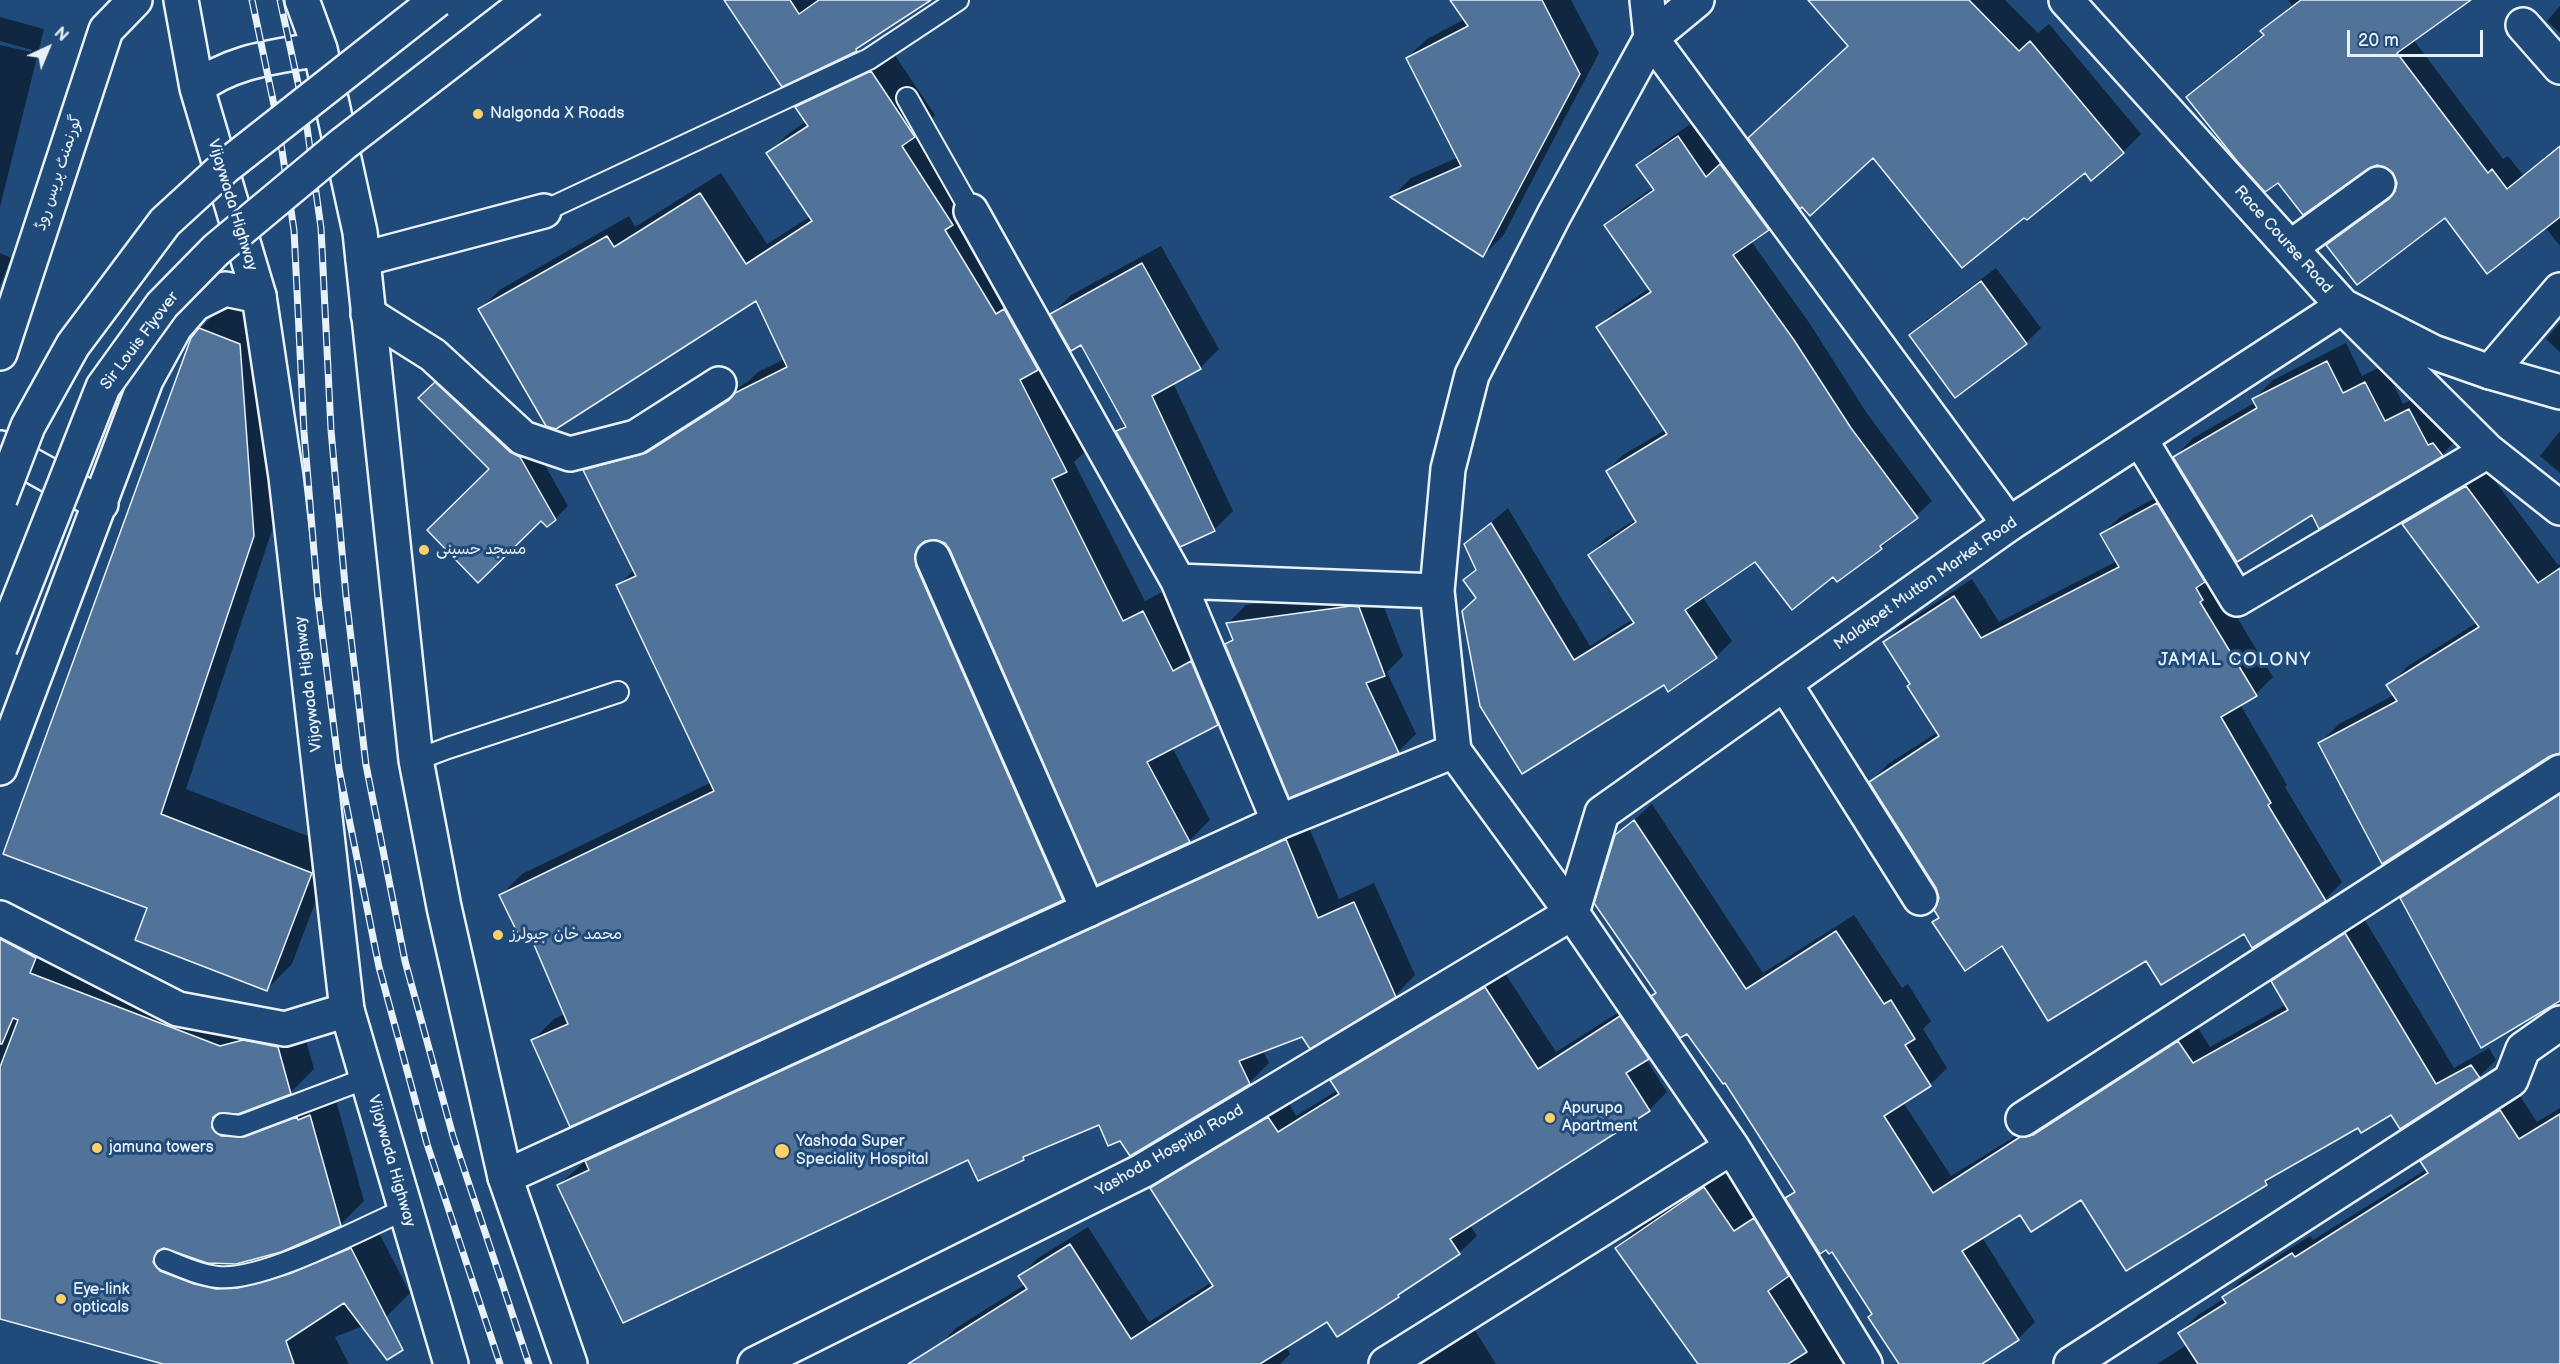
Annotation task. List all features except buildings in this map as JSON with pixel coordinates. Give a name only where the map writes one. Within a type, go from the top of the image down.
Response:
[{"type":"main road","points":[[302,0],[320,50],[360,232],[416,760],[444,907],[505,1176],[570,1364]]},
{"type":"main road","points":[[0,499],[28,426],[73,345],[165,222],[225,167],[437,0]]},
{"type":"main road","name":"Sir Louis Flyover","points":[[0,648],[103,387],[162,305],[216,250],[343,144],[530,0]]},
{"type":"main road","points":[[1647,0],[1651,38],[2010,524]]},
{"type":"main road","points":[[1697,0],[1651,38],[1554,215],[1472,375],[1448,469],[1437,591],[1454,751],[1572,913],[1732,1148],[1865,1364]]},
{"type":"main road","name":"Race Course Road","points":[[2066,0],[2343,306],[2433,352],[2490,372],[2560,392]]},
{"type":"main road","name":"گورنمنٹ پریس روڈ","points":[[0,353],[106,30],[134,1]]},
{"type":"main road","name":"Vijaywada Highway","points":[[189,2],[197,88],[259,296],[286,477],[347,1010],[451,1364]]},
{"type":"main road","points":[[2523,25],[2560,67]]},
{"type":"main road","points":[[197,88],[230,67],[320,50]]},
{"type":"main road","points":[[2291,247],[2378,184]]},
{"type":"main road","points":[[363,259],[544,211]]},
{"type":"main road","points":[[971,211],[1178,581],[1280,822]]},
{"type":"main road","points":[[0,768],[146,380],[175,327],[195,304],[225,289],[259,296]]},
{"type":"main road","points":[[2490,372],[2560,290]]},
{"type":"main road","points":[[2343,306],[2488,452],[2560,508]]},
{"type":"main road","name":"Malakpet Mutton Market Road","points":[[1572,913],[1602,813],[2010,524],[2343,306]]},
{"type":"main road","points":[[368,314],[433,355],[523,438],[570,454],[636,437],[719,384]]},
{"type":"main road","points":[[2140,439],[2237,599],[2488,452]]},
{"type":"main road","points":[[0,448],[101,504]]},
{"type":"main road","points":[[933,558],[1088,910]]},
{"type":"main road","points":[[1178,581],[1437,591]]},
{"type":"main road","points":[[1785,684],[1920,898]]},
{"type":"main road","points":[[505,1176],[1280,822],[1454,751]]},
{"type":"main road","points":[[2024,1119],[2560,772]]},
{"type":"main road","name":"Yashoda Hospital Road","points":[[755,1364],[1142,1171],[1572,913]]},
{"type":"main road","points":[[0,918],[178,1009],[285,1029],[347,1010]]},
{"type":"main road","points":[[2071,1364],[2511,1080],[2523,1048],[2560,1023]]},
{"type":"main road","points":[[1386,1364],[1732,1148]]},
{"type":"lane","points":[[544,211],[869,58],[958,0]]},
{"type":"lane","points":[[907,98],[971,211]]},
{"type":"lane","points":[[416,760],[618,692]]},
{"type":"lane","points":[[223,1124],[240,1126],[367,1078]]},
{"type":"lane","points":[[165,1260],[189,1270],[219,1277],[253,1274],[294,1259],[404,1210]]},
{"type":"railway","points":[[252,0],[278,124],[294,230],[304,432],[318,599],[339,769],[379,967],[427,1144],[500,1364]]},
{"type":"railway","points":[[280,0],[306,120],[321,228],[331,430],[346,596],[366,765],[405,961],[453,1136],[529,1364]]},
{"type":"place","name":"Nalgonda X Roads","points":[[478,114]]},
{"type":"place","name":"مسجد حسینی","points":[[424,550]]},
{"type":"place","name":"محمد خان جیولرز","points":[[498,935]]},
{"type":"place","name":"Apurupa Apartment","points":[[1550,1118]]},
{"type":"place","name":"jamuna towers","points":[[97,1148]]},
{"type":"place","name":"Yashoda Super Speciality Hospital","points":[[782,1151]]},
{"type":"place","name":"Eye-link opticals","points":[[61,1299]]},
{"type":"district","name":"JAMAL COLONY","points":[[2235,660]]}]
